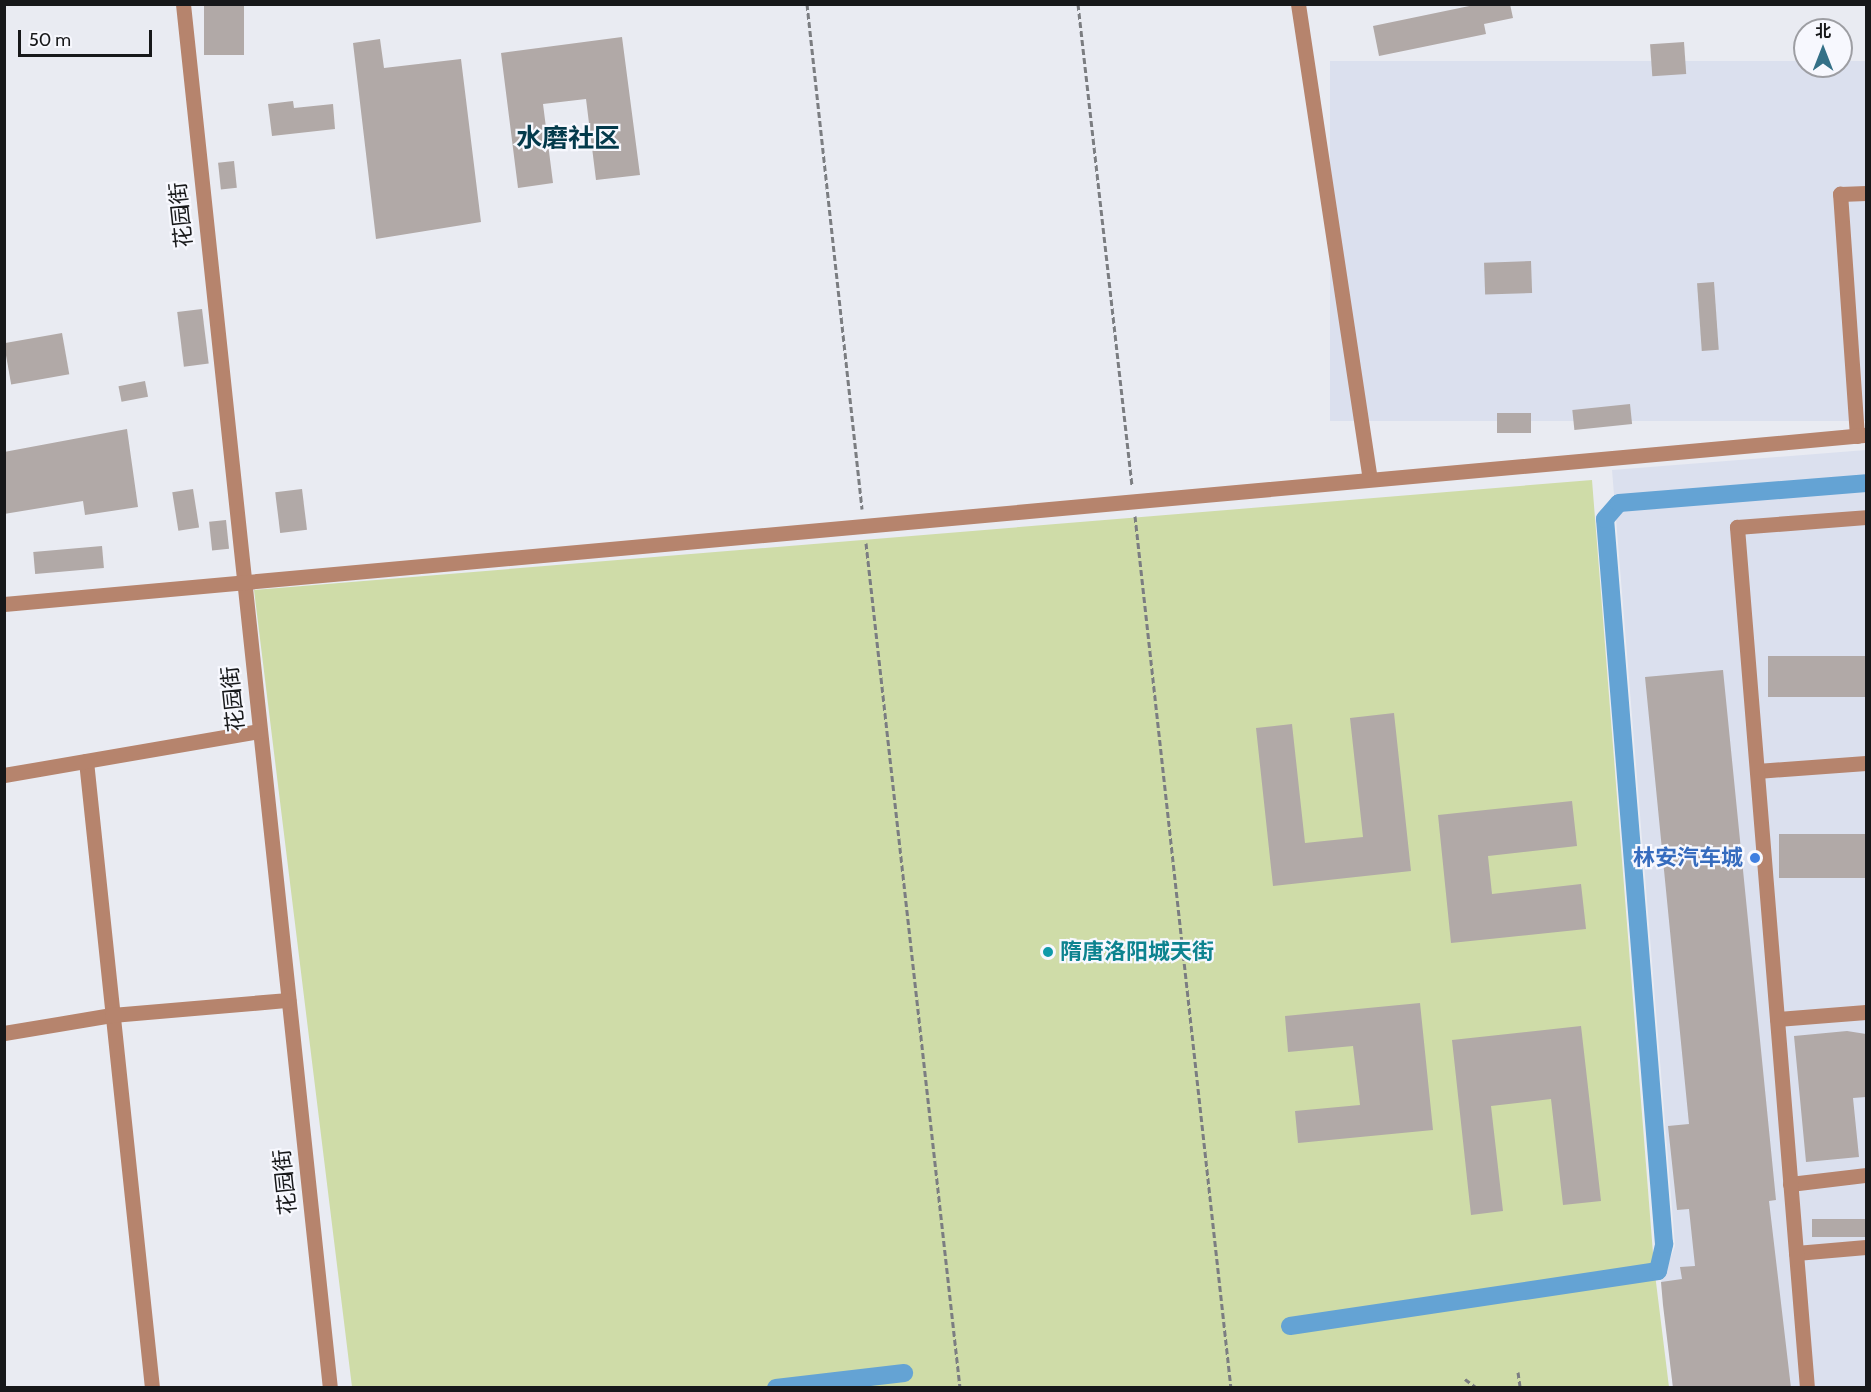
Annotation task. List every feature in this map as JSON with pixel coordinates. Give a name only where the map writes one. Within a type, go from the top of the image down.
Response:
[{"type":"street","name":"花园街","points":[[183,4],[330,1388]]},
{"type":"street","points":[[1298,4],[1370,478]]},
{"type":"street","points":[[4,604],[1370,478],[1862,436],[1840,194],[1866,193]]},
{"type":"street","points":[[1807,1388],[1737,527],[1866,517]]},
{"type":"street","points":[[4,775],[259,731]]},
{"type":"street","points":[[86,761],[152,1388]]},
{"type":"street","points":[[1757,771],[1866,763]]},
{"type":"street","points":[[4,1033],[112,1015],[288,1000]]},
{"type":"street","points":[[1777,1019],[1866,1012]]},
{"type":"street","points":[[1790,1184],[1866,1175]]},
{"type":"street","points":[[1796,1253],[1866,1247]]},
{"type":"path","points":[[807,4],[960,1388]]},
{"type":"path","points":[[1078,4],[1231,1388]]},
{"type":"path","points":[[1518,1372],[1520,1386]]},
{"type":"path","points":[[1465,1379],[1477,1388]]},
{"type":"path","points":[[1508,1388],[1520,1386],[1537,1388]]},
{"type":"shaded area","points":[[1330,61],[1793,61],[1793,78],[1853,78],[1853,61],[1866,61],[1866,421],[1330,421]]},
{"type":"shaded area","name":"林安汽车城","points":[[1866,450],[1866,1387],[1673,1387],[1661,1282],[1675,1246],[1612,470]]},
{"type":"green space","points":[[1592,480],[1654,1266],[1669,1387],[352,1387],[254,590]]},
{"type":"building","points":[[204,4],[244,4],[244,55],[204,55]]},
{"type":"building","points":[[1479,4],[1510,4],[1513,18],[1484,24],[1486,34],[1379,56],[1373,26]]},
{"type":"building","points":[[622,37],[640,175],[596,180],[586,99],[543,104],[553,183],[518,188],[501,53]]},
{"type":"building","points":[[380,39],[384,68],[461,59],[481,222],[376,239],[353,43]]},
{"type":"building","points":[[1684,42],[1686,74],[1652,76],[1650,44]]},
{"type":"building","points":[[293,101],[294,108],[333,104],[335,129],[272,136],[268,104]]},
{"type":"building","points":[[234,161],[237,188],[221,190],[218,163]]},
{"type":"building","points":[[1531,261],[1532,293],[1485,295],[1484,263]]},
{"type":"building","points":[[1714,282],[1719,350],[1702,351],[1697,283]]},
{"type":"building","points":[[202,309],[209,364],[184,367],[177,312]]},
{"type":"building","points":[[62,333],[69,374],[11,385],[4,343]]},
{"type":"building","points":[[145,381],[148,397],[122,402],[118,386]]},
{"type":"building","points":[[1630,404],[1632,424],[1574,430],[1572,410]]},
{"type":"building","points":[[1497,413],[1531,413],[1531,433],[1497,433]]},
{"type":"building","points":[[127,429],[138,507],[85,515],[83,501],[4,514],[4,452]]},
{"type":"building","points":[[193,489],[199,528],[178,531],[172,492]]},
{"type":"building","points":[[302,489],[307,530],[280,533],[275,492]]},
{"type":"building","points":[[226,520],[229,549],[212,551],[209,522]]},
{"type":"building","points":[[102,546],[104,568],[35,574],[33,552]]},
{"type":"building","points":[[1768,656],[1866,656],[1866,697],[1768,697]]},
{"type":"building","points":[[1723,670],[1776,1200],[1769,1201],[1791,1388],[1673,1388],[1663,1305],[1661,1282],[1682,1279],[1680,1267],[1695,1266],[1689,1209],[1677,1210],[1668,1126],[1689,1124],[1645,677]]},
{"type":"building","points":[[1394,713],[1411,871],[1273,886],[1256,728],[1292,724],[1305,843],[1363,837],[1350,718]]},
{"type":"building","points":[[1572,801],[1577,846],[1488,856],[1492,894],[1581,884],[1586,929],[1451,943],[1438,815]]},
{"type":"building","points":[[1779,834],[1866,834],[1866,878],[1779,878]]},
{"type":"building","points":[[1420,1003],[1433,1130],[1298,1143],[1295,1111],[1360,1105],[1353,1046],[1288,1052],[1285,1016]]},
{"type":"building","points":[[1581,1026],[1601,1201],[1563,1205],[1551,1099],[1491,1106],[1503,1211],[1471,1215],[1452,1040]]},
{"type":"building","points":[[1847,1031],[1866,1034],[1866,1097],[1853,1098],[1859,1157],[1806,1162],[1794,1036]]},
{"type":"building","points":[[1812,1219],[1866,1219],[1866,1237],[1812,1237]]},
{"type":"waterway","points":[[1290,1326],[1658,1271],[1664,1244],[1605,519],[1619,503],[1866,483]]},
{"type":"waterway","points":[[776,1388],[904,1373]]},
{"type":"place","name":"林安汽车城","points":[[1755,858]]},
{"type":"place","name":"隋唐洛阳城天街","points":[[1048,952]]},
{"type":"district","name":"水磨社区","points":[[568,139]]}]
